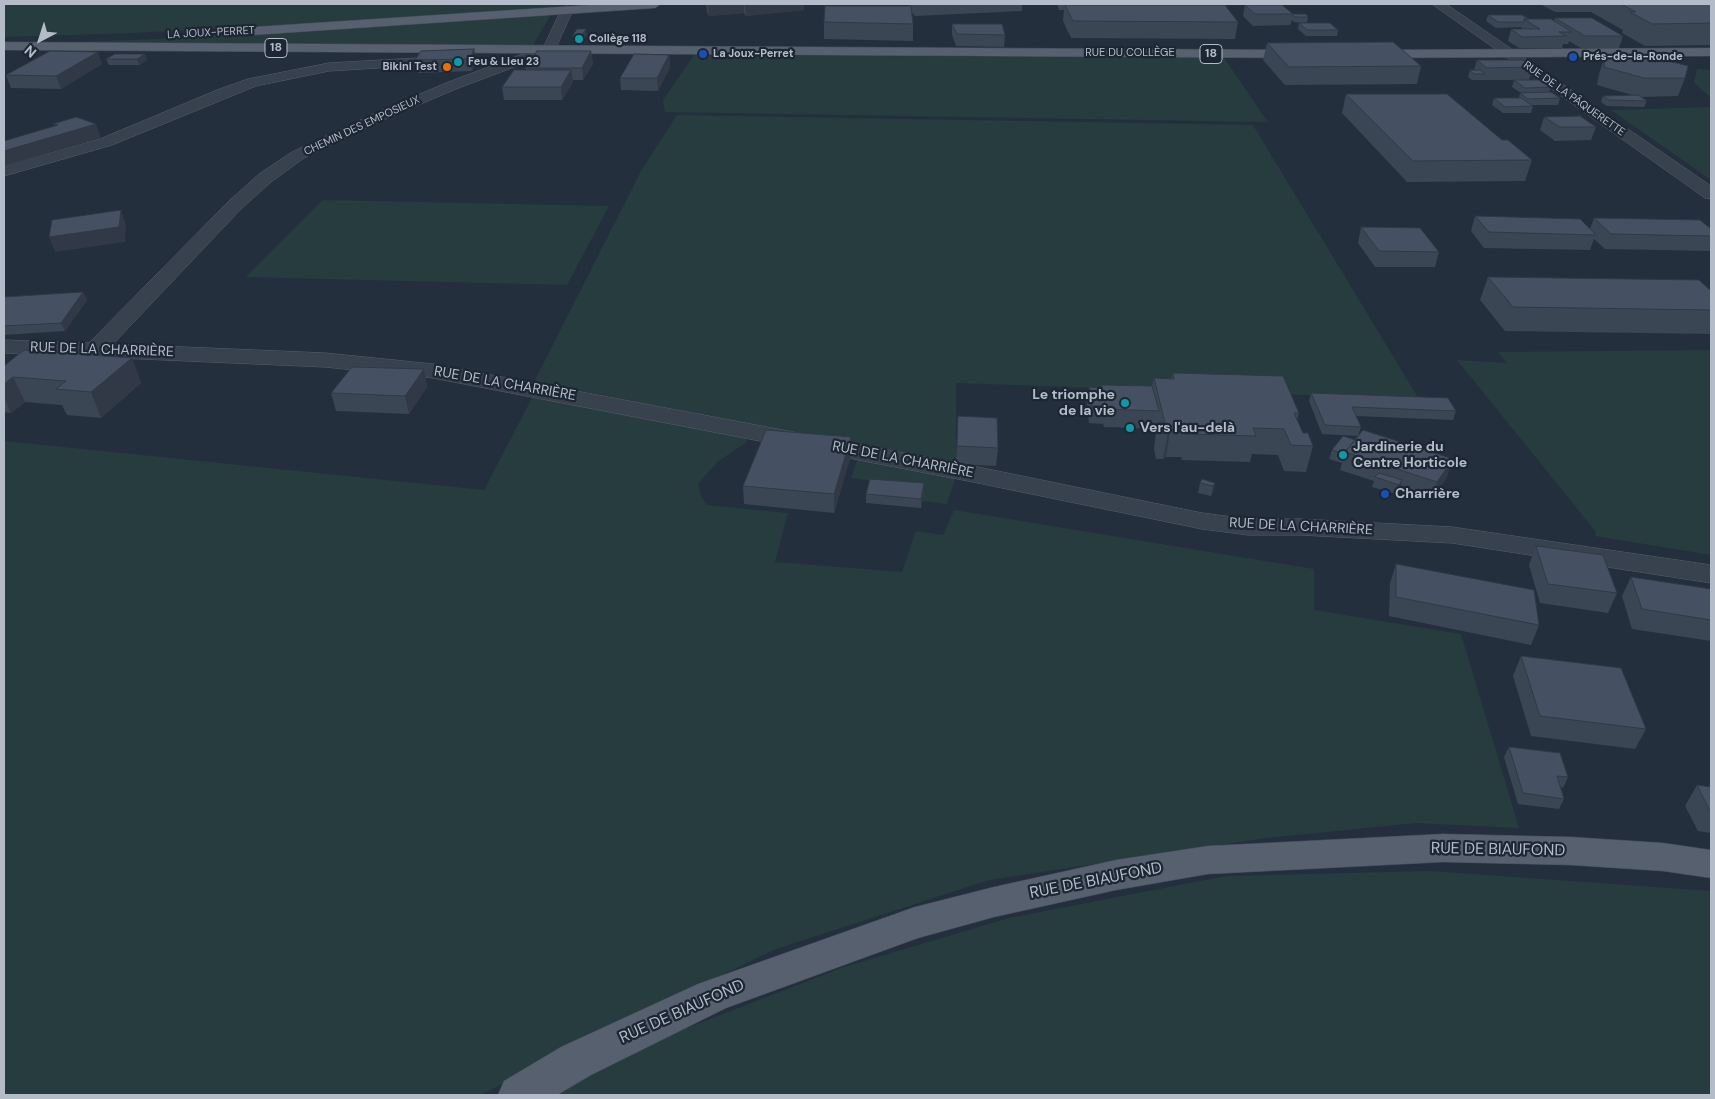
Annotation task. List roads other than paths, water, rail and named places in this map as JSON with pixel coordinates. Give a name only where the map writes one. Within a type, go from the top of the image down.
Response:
[{"type":"main road","name":"18","points":[[567,10],[655,4]]},
{"type":"main road","name":"LA JOUX-PERRET","points":[[236,32],[567,10]]},
{"type":"main road","name":"LA JOUX-PERRET","points":[[4,40],[190,34]]},
{"type":"main road","name":"LA JOUX-PERRET","points":[[4,46],[549,49]]},
{"type":"main road","name":"RUE DU COLLÈGE","points":[[549,49],[1314,54]]},
{"type":"main road","points":[[1353,54],[1711,52]]},
{"type":"main road","name":"RUE DE BIAUFOND","points":[[519,1095],[576,1061],[712,996],[914,923],[994,902],[1116,875],[1208,860],[1443,848],[1571,851],[1663,858],[1711,864]]},
{"type":"street","name":"RUE DE LA PÂQUERETTE","points":[[1438,4],[1711,194]]},
{"type":"street","points":[[549,49],[567,10]]},
{"type":"street","name":"CHEMIN DES EMPOSIEUX","points":[[95,350],[235,206],[265,178],[298,155],[378,117],[549,49]]},
{"type":"street","points":[[4,171],[106,142],[222,93],[253,82],[294,73],[347,65],[526,58]]},
{"type":"street","name":"RUE DE LA CHARRIÈRE","points":[[4,347],[244,355],[433,371],[973,474],[1202,521],[1248,527],[1300,527],[1452,535],[1711,574]]},
{"type":"place","name":"Collège 118","points":[[579,39]]},
{"type":"place","name":"La Joux-Perret","points":[[703,54]]},
{"type":"place","name":"Prés-de-la-Ronde","points":[[1573,57]]},
{"type":"place","name":"Feu & Lieu 23","points":[[458,62]]},
{"type":"place","name":"Bikini Test","points":[[447,67]]},
{"type":"place","name":"Le triomphe de la vie","points":[[1125,403]]},
{"type":"place","name":"Vers l'au-delà","points":[[1130,428]]},
{"type":"place","name":"Jardinerie du Centre Horticole","points":[[1343,455]]},
{"type":"place","name":"Charrière","points":[[1385,494]]}]
